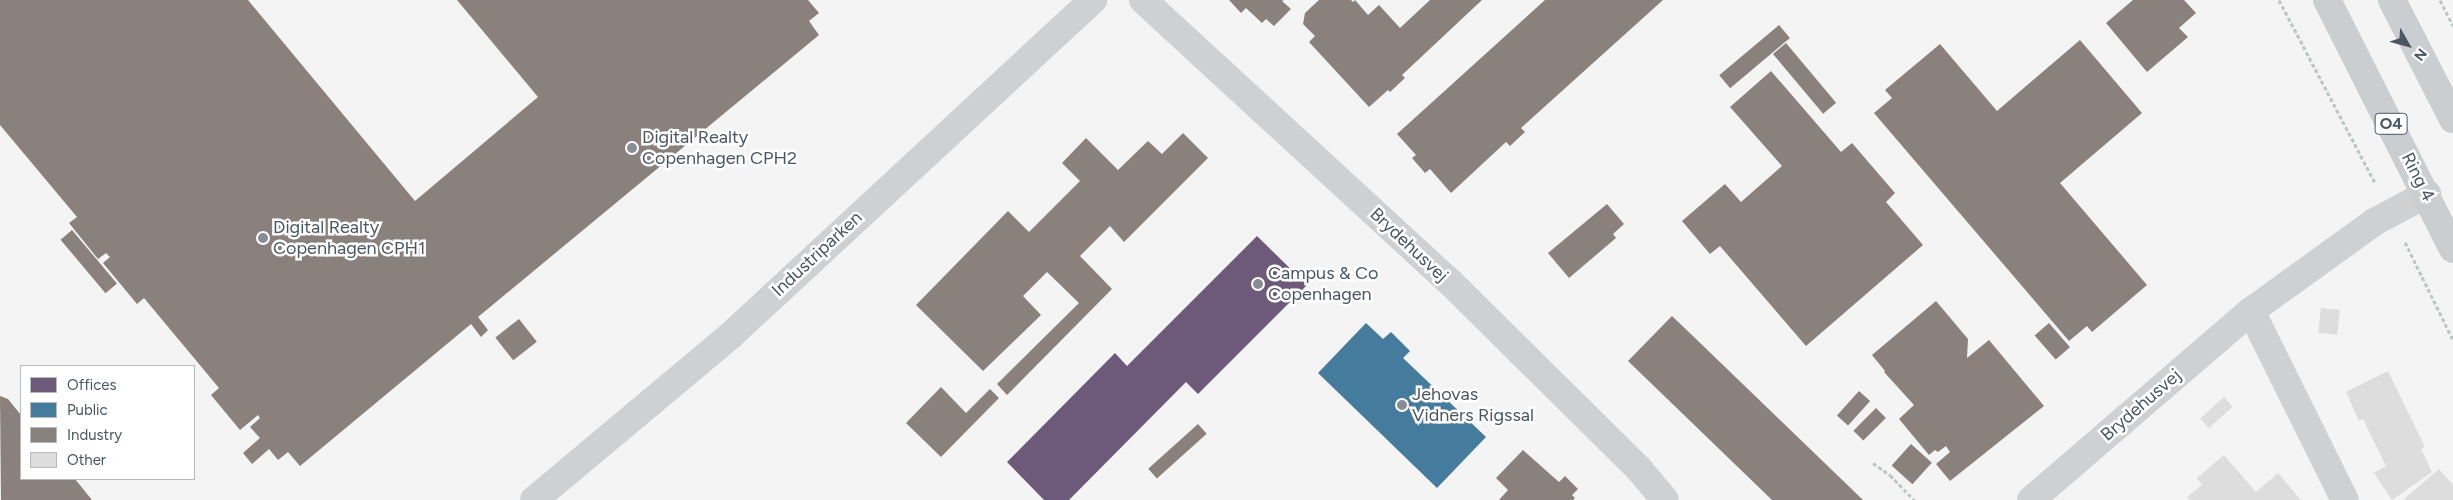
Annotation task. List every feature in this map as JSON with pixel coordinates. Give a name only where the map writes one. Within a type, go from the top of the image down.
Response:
[{"type":"main road","name":"Ring 4","points":[[2327,0],[2453,249]]},
{"type":"main road","points":[[2392,0],[2453,119]]},
{"type":"street","name":"Industriparken","points":[[534,500],[730,336],[1092,0]]},
{"type":"street","name":"Brydehusvej","points":[[1143,0],[1448,281],[1639,469],[1665,500]]},
{"type":"street","name":"Brydehusvej","points":[[2031,500],[2251,311],[2390,212],[2426,194]]},
{"type":"street","points":[[2251,311],[2345,500]]},
{"type":"path","points":[[2279,0],[2390,212],[2453,340]]},
{"type":"path","points":[[2440,0],[2453,26]]},
{"type":"path","points":[[1873,463],[1890,475],[1914,500]]},
{"type":"building: Offices","points":[[1257,236],[1307,285],[1198,394],[1186,382],[1069,500],[1044,500],[1007,462],[1115,353],[1127,366]]},
{"type":"building: Public","name":"Jehovas Vidners Rigssal","points":[[1366,323],[1383,339],[1391,332],[1410,351],[1403,358],[1486,437],[1437,488],[1318,373]]},
{"type":"building: Industry","name":"Digital Realty Copenhagen CPH1","points":[[0,0],[248,0],[415,201],[538,97],[457,0],[808,0],[819,13],[809,21],[819,35],[478,317],[488,330],[481,337],[471,324],[300,466],[288,452],[278,460],[269,449],[252,464],[243,453],[260,438],[250,427],[260,418],[258,415],[240,430],[211,395],[219,388],[144,298],[137,304],[103,263],[110,257],[106,253],[98,259],[69,223],[77,217],[0,125]]},
{"type":"building: Industry","points":[[1229,0],[1284,0],[1282,1],[1291,9],[1274,26],[1266,19],[1262,23],[1246,8],[1241,13]]},
{"type":"building: Industry","points":[[1319,0],[1351,0],[1353,2],[1355,0],[1368,15],[1379,5],[1400,28],[1430,0],[1482,0],[1402,75],[1405,78],[1369,107],[1309,42],[1315,36],[1303,24],[1305,13]]},
{"type":"building: Industry","points":[[1545,0],[1663,0],[1521,128],[1525,132],[1510,146],[1506,142],[1451,193],[1430,169],[1425,173],[1412,158],[1416,155],[1397,134]]},
{"type":"building: Industry","points":[[2133,0],[2184,0],[2196,13],[2179,28],[2188,37],[2147,72],[2106,23]]},
{"type":"building: Industry","points":[[1779,25],[1790,38],[1730,88],[1719,75]]},
{"type":"building: Industry","points":[[2080,40],[2142,113],[2060,183],[2147,285],[2092,332],[2087,326],[2069,341],[1874,113],[1892,98],[1885,90],[1940,44],[1997,111]]},
{"type":"building: Industry","points":[[1786,43],[1836,103],[1823,114],[1773,54]]},
{"type":"building: Industry","points":[[1771,71],[1841,152],[1852,143],[1895,193],[1886,202],[1923,245],[1806,346],[1720,246],[1710,254],[1682,221],[1725,184],[1741,202],[1782,166],[1730,107]]},
{"type":"building: Industry","points":[[1183,133],[1208,158],[1124,242],[1110,226],[1080,256],[1112,289],[1007,395],[997,384],[1079,303],[1047,272],[1023,296],[1041,315],[983,371],[916,305],[1008,211],[1029,232],[1080,181],[1062,163],[1086,138],[1118,170],[1148,141],[1162,154]]},
{"type":"building: Industry","points":[[1607,204],[1624,224],[1613,234],[1616,238],[1569,278],[1548,253]]},
{"type":"building: Industry","points":[[72,230],[117,284],[106,293],[61,240]]},
{"type":"building: Industry","points":[[1936,301],[1968,339],[1967,358],[1989,340],[2044,406],[1950,481],[1936,464],[1950,452],[1946,446],[1938,452],[1935,450],[1929,455],[1899,419],[1914,405],[1884,372],[1872,355]]},
{"type":"building: Industry","points":[[1672,316],[1863,500],[1772,500],[1628,361]]},
{"type":"building: Industry","points":[[519,319],[537,342],[513,360],[495,337]]},
{"type":"building: Industry","points":[[2049,323],[2070,347],[2056,360],[2035,335]]},
{"type":"building: Industry","points":[[941,387],[966,413],[990,389],[999,398],[941,457],[906,423]]},
{"type":"building: Industry","points":[[1859,391],[1870,401],[1848,426],[1837,416]]},
{"type":"building: Industry","points":[[0,396],[8,399],[20,414],[20,480],[76,480],[92,500],[1,500]]},
{"type":"building: Industry","points":[[1876,408],[1886,418],[1863,441],[1853,431]]},
{"type":"building: Industry","points":[[1198,424],[1207,434],[1157,478],[1148,469]]},
{"type":"building: Industry","points":[[1911,444],[1932,463],[1912,484],[1892,466]]},
{"type":"building: Industry","points":[[1523,450],[1559,482],[1565,476],[1578,489],[1572,495],[1575,498],[1573,500],[1499,500],[1508,490],[1496,478]]},
{"type":"building: Other","points":[[2321,308],[2340,310],[2337,335],[2318,333]]},
{"type":"building: Other","points":[[2388,371],[2425,447],[2421,449],[2432,472],[2392,500],[2374,473],[2386,466],[2363,419],[2359,421],[2346,392]]},
{"type":"building: Other","points":[[2224,397],[2233,407],[2209,428],[2200,418]]},
{"type":"building: Other","points":[[2224,455],[2256,492],[2278,473],[2301,500],[2190,500],[2187,497],[2202,485],[2197,478]]},
{"type":"building: Other","points":[[2439,469],[2453,485],[2453,500],[2404,499]]},
{"type":"place","name":"Digital Realty Copenhagen CPH2","points":[[632,148]]},
{"type":"place","name":"Digital Realty Copenhagen CPH1","points":[[263,238]]},
{"type":"place","name":"Campus & Co Copenhagen","points":[[1258,284]]},
{"type":"place","name":"Jehovas Vidners Rigssal","points":[[1402,405]]}]
